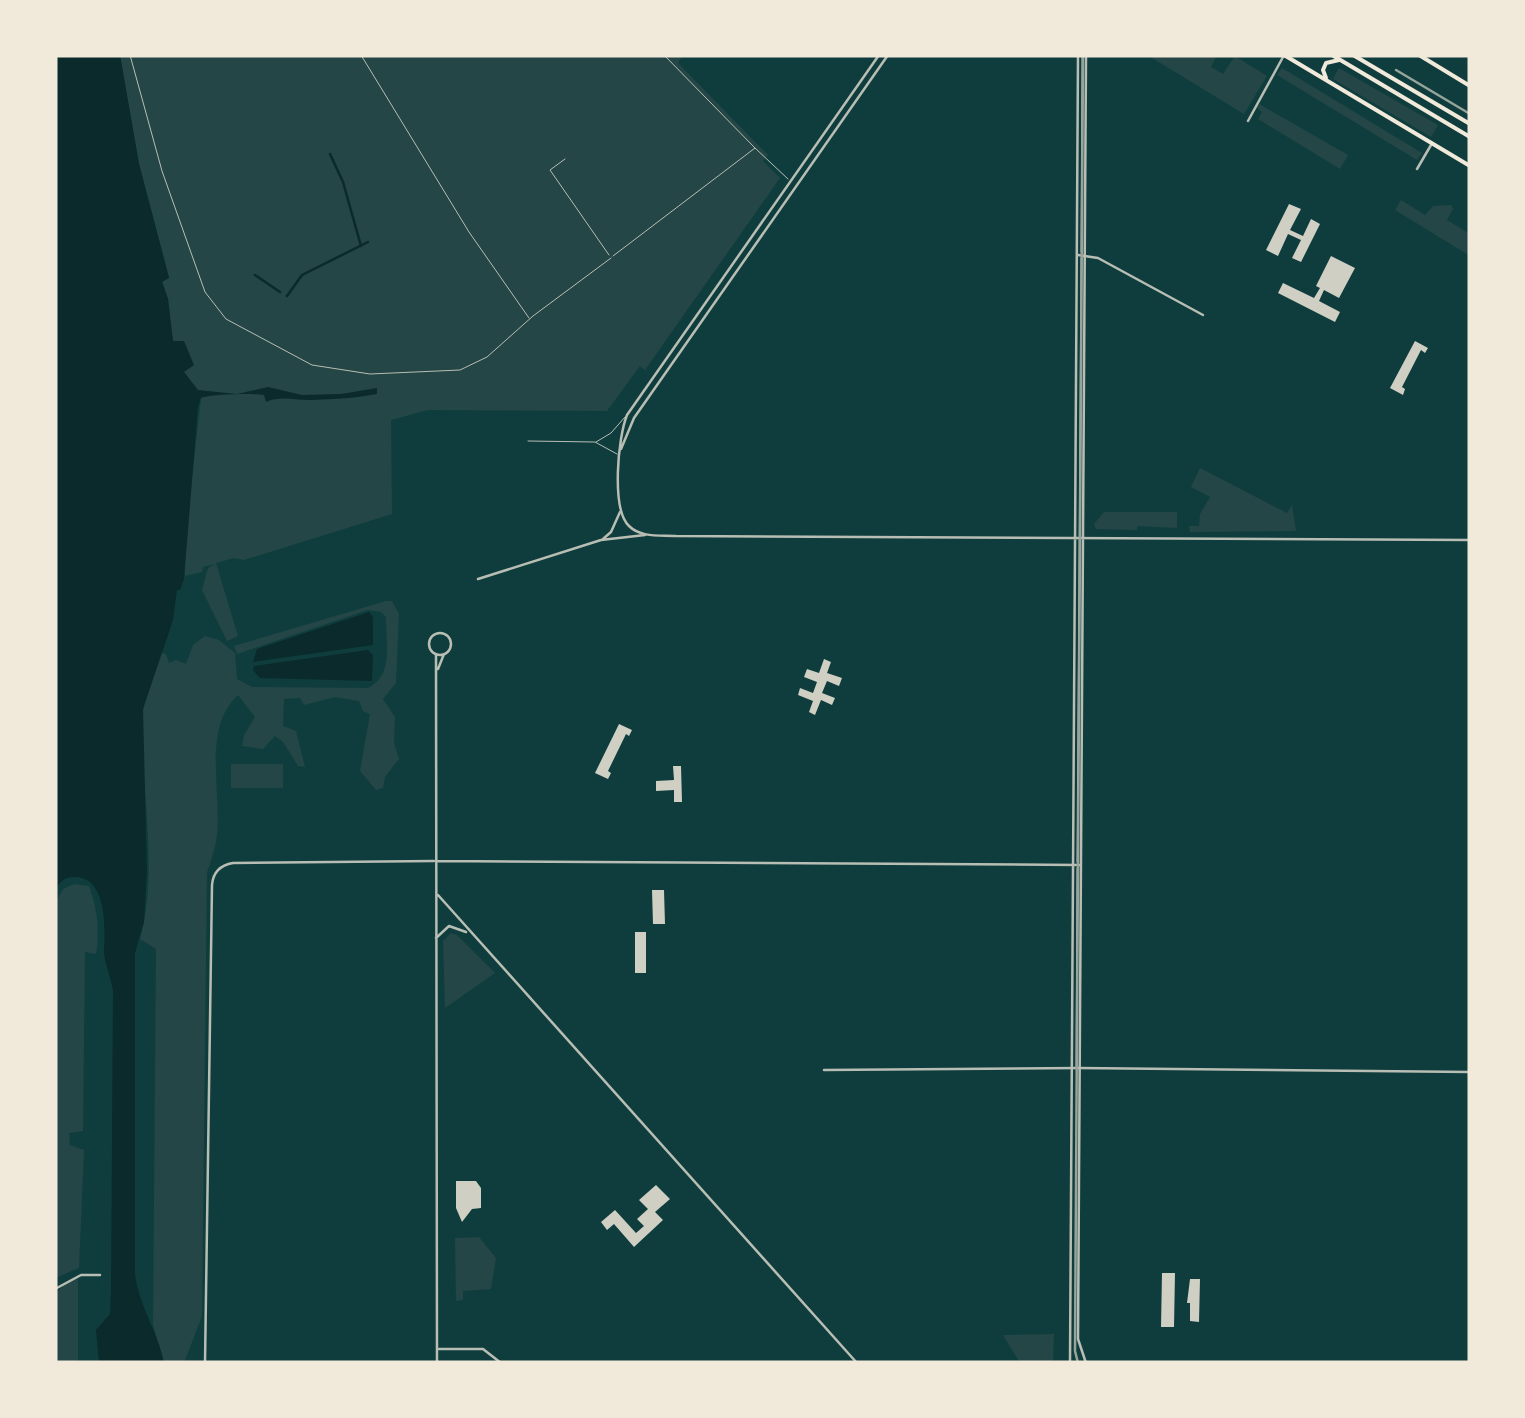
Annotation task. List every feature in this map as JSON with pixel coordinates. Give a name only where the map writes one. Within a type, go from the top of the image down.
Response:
[{"type":"main road","points":[[1284,55],[1470,166]]},
{"type":"main road","points":[[1332,55],[1470,137]]},
{"type":"main road","points":[[1354,55],[1470,124]]},
{"type":"main road","points":[[1419,55],[1470,86]]},
{"type":"main road","points":[[1333,84],[1324,75],[1324,67],[1330,60],[1342,61]]},
{"type":"street","points":[[130,55],[162,172],[200,282],[226,319],[320,368],[370,374],[460,370],[486,357],[530,319],[755,148]]},
{"type":"street","points":[[361,55],[470,232],[530,319]]},
{"type":"street","points":[[664,55],[791,181]]},
{"type":"street","points":[[595,442],[615,429],[635,402],[878,55]]},
{"type":"street","points":[[620,455],[630,425],[888,55]]},
{"type":"street","points":[[1082,55],[1076,1068],[1078,1340],[1086,1363]]},
{"type":"street","points":[[1077,865],[1082,55]]},
{"type":"street","points":[[1248,121],[1284,55]]},
{"type":"street","points":[[854,91],[861,95]]},
{"type":"street","points":[[1416,169],[1432,144]]},
{"type":"street","points":[[565,158],[550,170],[611,258]]},
{"type":"street","points":[[1081,255],[1129,272],[1203,315]]},
{"type":"street","points":[[651,380],[652,385],[658,384]]},
{"type":"street","points":[[601,540],[612,532],[620,512],[619,436],[635,402]]},
{"type":"street","points":[[528,441],[595,442],[620,455]]},
{"type":"street","points":[[620,512],[630,528],[652,535]]},
{"type":"street","points":[[478,579],[601,540],[652,535],[1470,540]]},
{"type":"street","points":[[437,670],[450,648],[450,641],[440,633],[433,635],[429,643],[436,654],[437,670],[437,1363]]},
{"type":"street","points":[[436,654],[444,654]]},
{"type":"street","points":[[205,1363],[212,885],[220,867],[233,863],[436,861],[1077,865]]},
{"type":"street","points":[[436,893],[857,1363]]},
{"type":"street","points":[[436,938],[449,926],[472,936]]},
{"type":"street","points":[[1070,1362],[1076,1068]]},
{"type":"street","points":[[824,1070],[1470,1072]]},
{"type":"street","points":[[55,1288],[81,1276],[100,1275]]},
{"type":"street","points":[[438,1349],[483,1349],[501,1363]]},
{"type":"street","points":[[1070,1362],[1076,1356],[1082,1357]]},
{"type":"shaded area","points":[[55,55],[120,55],[139,164],[169,278],[162,282],[173,341],[184,341],[194,365],[184,372],[198,390],[237,394],[268,387],[302,395],[377,388],[377,394],[313,400],[266,402],[264,395],[213,396],[201,398],[198,407],[184,579],[177,590],[173,620],[143,709],[147,872],[144,922],[135,953],[135,1273],[164,1363],[99,1363],[96,1330],[110,1314],[111,1289],[113,990],[104,955],[104,918],[99,895],[85,879],[74,877],[55,890]]},
{"type":"shaded area","points":[[120,55],[683,55],[678,63],[768,155],[763,161],[780,178],[645,370],[640,366],[607,411],[428,410],[391,420],[392,514],[244,560],[234,558],[216,563],[238,636],[227,641],[202,590],[208,568],[215,564],[185,576],[183,558],[201,398],[184,372],[173,342],[162,281],[169,277],[139,164]]},
{"type":"shaded area","points":[[1147,55],[1217,55],[1211,67],[1223,74],[1235,56],[1267,76],[1244,114]]},
{"type":"shaded area","points":[[1282,68],[1422,153],[1417,160],[1277,75]]},
{"type":"shaded area","points":[[1339,68],[1438,125],[1431,137],[1333,79]]},
{"type":"shaded area","points":[[1259,104],[1348,155],[1340,169],[1258,119],[1262,112],[1257,108]]},
{"type":"shaded area","points":[[1401,200],[1425,215],[1433,206],[1451,205],[1447,220],[1470,234],[1470,256],[1395,210]]},
{"type":"shaded area","points":[[1200,468],[1287,513],[1292,505],[1296,531],[1190,532],[1189,526],[1199,526],[1200,514],[1210,497],[1191,487]]},
{"type":"shaded area","points":[[1104,512],[1177,512],[1177,528],[1096,529],[1094,524]]},
{"type":"shaded area","points":[[392,601],[399,614],[396,683],[383,699],[395,717],[394,743],[399,759],[385,777],[383,788],[376,790],[360,771],[370,714],[363,711],[359,701],[335,697],[304,705],[300,698],[284,699],[283,726],[296,731],[305,767],[298,766],[275,736],[263,749],[242,746],[255,717],[238,695],[226,710],[220,727],[216,745],[218,824],[207,873],[202,1316],[184,1363],[164,1363],[153,1325],[156,949],[140,939],[149,855],[143,740],[147,690],[160,652],[166,654],[169,663],[176,660],[186,664],[193,645],[205,636],[219,640],[235,653],[237,679],[252,687],[368,688],[382,675],[387,657],[386,617],[381,612],[368,610],[237,654],[234,646]]},
{"type":"shaded area","points":[[369,612],[373,617],[373,645],[253,662],[257,649]]},
{"type":"shaded area","points":[[368,650],[373,655],[372,681],[260,678],[253,670],[254,666]]},
{"type":"shaded area","points":[[231,764],[283,764],[283,788],[231,788]]},
{"type":"shaded area","points":[[74,884],[89,886],[98,937],[96,954],[85,952],[83,1131],[69,1133],[70,1145],[84,1150],[79,1268],[55,1278],[55,903],[63,889]]},
{"type":"shaded area","points":[[451,933],[495,973],[445,1008],[443,941]]},
{"type":"shaded area","points":[[479,1237],[496,1258],[491,1289],[463,1291],[463,1300],[456,1301],[455,1238]]},
{"type":"shaded area","points":[[78,1279],[78,1363],[55,1363],[55,1294],[69,1280]]},
{"type":"shaded area","points":[[1054,1334],[1053,1363],[1020,1363],[1003,1335]]},
{"type":"building","points":[[1289,204],[1301,209],[1290,230],[1303,236],[1311,219],[1320,224],[1301,262],[1292,258],[1301,240],[1288,234],[1278,256],[1266,250]]},
{"type":"building","points":[[1331,256],[1355,268],[1339,298],[1324,290],[1319,301],[1340,312],[1335,322],[1278,293],[1283,283],[1314,298]]},
{"type":"building","points":[[1415,341],[1428,348],[1425,353],[1421,350],[1402,387],[1403,395],[1390,388]]},
{"type":"building","points":[[824,659],[831,662],[827,673],[842,678],[839,686],[827,681],[822,693],[835,698],[832,705],[821,700],[815,715],[809,712],[813,701],[798,695],[800,688],[813,693],[817,682],[804,677],[807,669],[819,673]]},
{"type":"building","points":[[619,724],[632,730],[629,736],[626,734],[608,779],[595,773]]},
{"type":"building","points":[[673,766],[681,766],[682,802],[674,802],[674,790],[656,791],[656,781],[674,780]]},
{"type":"building","points":[[652,890],[664,890],[665,924],[653,924]]},
{"type":"building","points":[[635,932],[646,932],[646,973],[635,973]]},
{"type":"building","points":[[456,1181],[476,1181],[481,1188],[481,1208],[472,1209],[462,1222],[456,1208]]},
{"type":"building","points":[[656,1185],[670,1199],[655,1212],[663,1220],[634,1247],[614,1224],[607,1230],[601,1222],[615,1210],[636,1233],[644,1226],[637,1219],[648,1209],[639,1200]]},
{"type":"building","points":[[1162,1273],[1175,1273],[1174,1327],[1161,1327]]},
{"type":"building","points":[[1190,1279],[1200,1279],[1199,1322],[1190,1321]]},
{"type":"waterway","points":[[330,154],[343,182],[361,246]]},
{"type":"waterway","points":[[287,296],[302,275],[368,242]]},
{"type":"waterway","points":[[255,275],[280,292]]},
{"type":"tram line","points":[[1078,1363],[1075,1351],[1083,55]]},
{"type":"railway","points":[[1396,70],[1470,114]]}]
